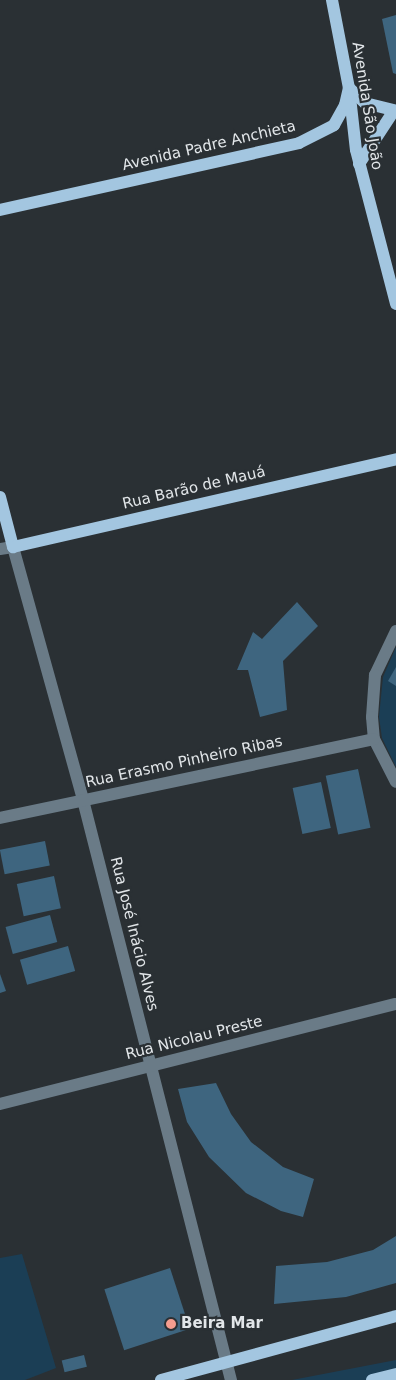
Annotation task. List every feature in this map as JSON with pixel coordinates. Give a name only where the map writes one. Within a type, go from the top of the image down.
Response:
[{"type":"main road","name":"Avenida São João","points":[[332,0],[349,88],[359,164],[396,304]]},
{"type":"main road","points":[[349,88],[365,102],[394,112],[359,164]]},
{"type":"main road","name":"Avenida Padre Anchieta","points":[[0,210],[299,143],[334,125],[345,105],[349,88]]},
{"type":"main road","name":"Rua Barão de Mauá","points":[[6,548],[396,459]]},
{"type":"main road","name":"Rua José Inácio Alves","points":[[0,497],[6,548]]},
{"type":"main road","points":[[161,1380],[396,1316]]},
{"type":"main road","points":[[372,1380],[396,1374]]},
{"type":"street","name":"Rua José Inácio Alves","points":[[6,548],[83,800],[231,1380]]},
{"type":"street","points":[[396,631],[375,675],[372,717],[374,740],[396,782]]},
{"type":"street","name":"Rua Erasmo Pinheiro Ribas","points":[[0,818],[374,740]]},
{"type":"street","name":"Rua Nicolau Preste","points":[[0,1104],[396,1004]]},
{"type":"shaded area","points":[[396,647],[396,767],[382,738],[379,717],[383,677]]},
{"type":"shaded area","points":[[22,1254],[56,1368],[25,1380],[0,1380],[0,1258]]},
{"type":"shaded area","points":[[396,1360],[396,1380],[292,1380]]},
{"type":"building","points":[[396,15],[396,74],[393,73],[382,19]]},
{"type":"building","points":[[297,602],[318,626],[283,661],[287,710],[260,717],[248,670],[237,670],[253,632],[262,639]]},
{"type":"building","points":[[396,667],[396,686],[388,681]]},
{"type":"building","points":[[358,769],[370,828],[338,835],[326,776]]},
{"type":"building","points":[[321,782],[331,828],[302,834],[293,788]]},
{"type":"building","points":[[45,841],[50,866],[5,874],[0,850]]},
{"type":"building","points":[[54,876],[61,908],[24,916],[17,884]]},
{"type":"building","points":[[50,915],[57,942],[13,954],[6,927]]},
{"type":"building","points":[[68,946],[75,971],[27,985],[20,960]]},
{"type":"building","points":[[0,974],[6,991],[0,993]]},
{"type":"building","points":[[216,1083],[231,1114],[251,1142],[283,1167],[314,1179],[303,1217],[281,1211],[246,1193],[209,1157],[187,1122],[178,1089]]},
{"type":"building","points":[[396,1236],[396,1283],[346,1297],[274,1304],[276,1266],[327,1262],[373,1250]]},
{"type":"building","points":[[170,1268],[190,1329],[124,1350],[104,1289]]},
{"type":"building","points":[[84,1355],[87,1367],[65,1372],[62,1361]]},
{"type":"place","name":"Beira Mar","points":[[171,1324]]}]
